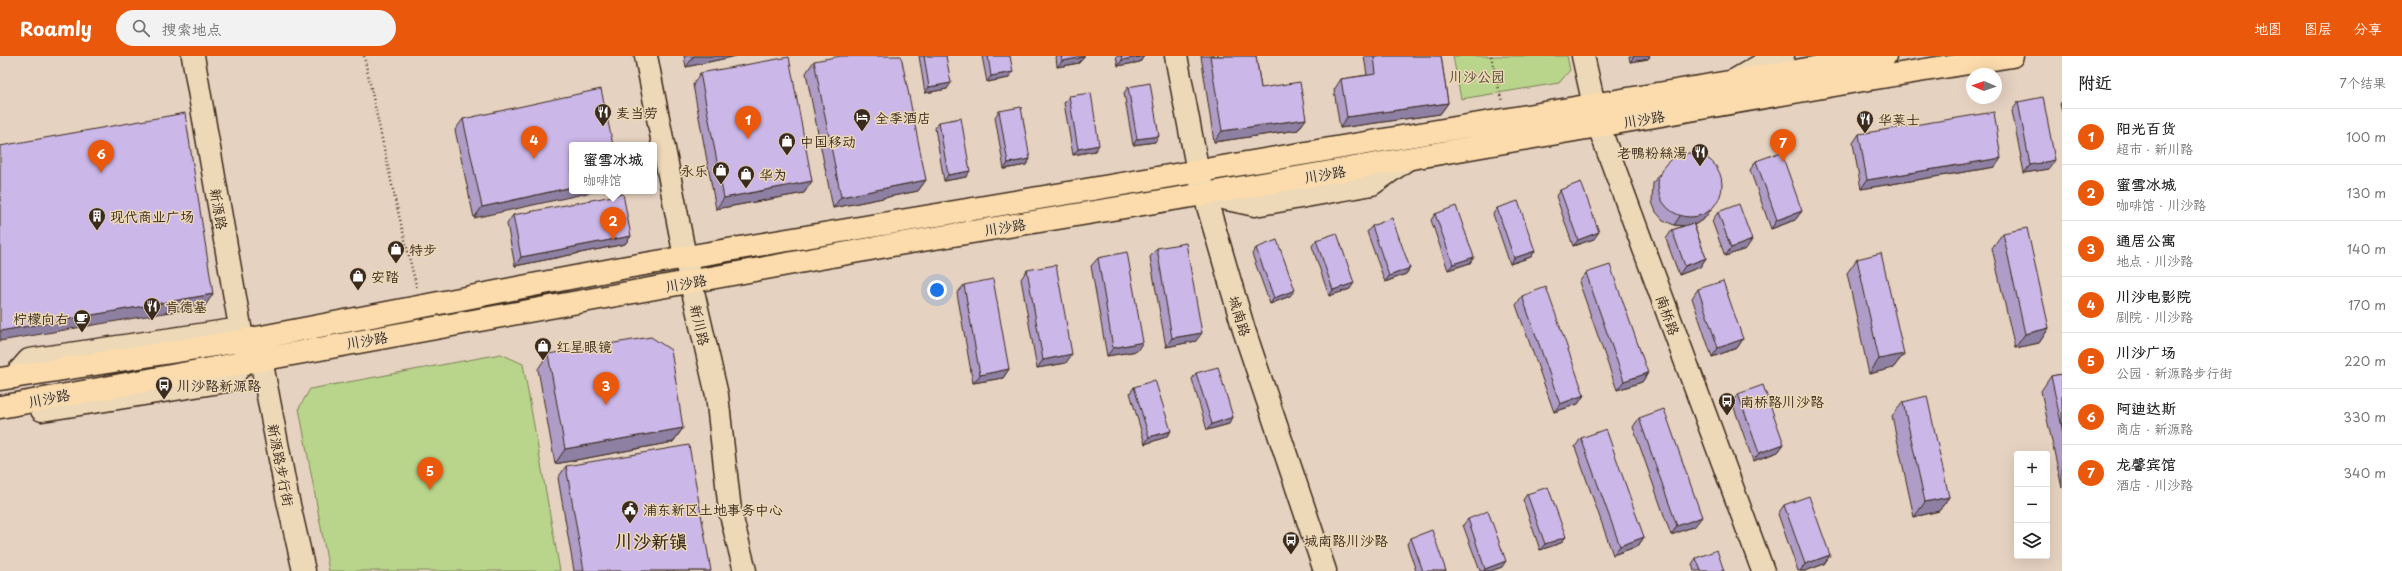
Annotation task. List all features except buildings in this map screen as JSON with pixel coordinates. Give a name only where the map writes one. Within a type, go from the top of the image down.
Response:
[{"type":"main road","name":"川沙路","points":[[7,378],[250,354],[421,307],[685,257],[1885,56]]},
{"type":"main road","name":"川沙路","points":[[6,406],[250,354],[690,282],[892,245],[1406,160],[2012,56]]},
{"type":"street","name":"新源路","points":[[193,56],[250,354]]},
{"type":"street","name":"新川路","points":[[646,56],[690,282],[717,395],[730,511],[745,571]]},
{"type":"street","name":"城南路","points":[[1176,56],[1198,172],[1204,194],[1244,330],[1325,571]]},
{"type":"street","name":"南桥路","points":[[1583,56],[1599,126],[1763,571]]},
{"type":"street","points":[[1733,81],[1775,57],[1783,56]]},
{"type":"street","name":"新源路步行街","points":[[250,354],[287,496],[304,571]]},
{"type":"path","points":[[364,56],[395,199],[421,307]]},
{"type":"path","points":[[1491,56],[1506,120]]},
{"type":"green space","name":"川沙公园","points":[[1453,56],[1567,56],[1570,70],[1559,83],[1461,99]]},
{"type":"green space","points":[[501,354],[523,364],[560,571],[329,571],[299,408],[310,389]]},
{"type":"place","name":"麦当劳","points":[[603,127]]},
{"type":"place","name":"全季酒店","points":[[862,132]]},
{"type":"place","name":"华莱士","points":[[1865,134]]},
{"type":"place","name":"阳光百货","points":[[748,139]]},
{"type":"place","name":"中国移动","points":[[787,156]]},
{"type":"place","name":"川沙电影院","points":[[534,159]]},
{"type":"place","name":"龙馨宾馆","points":[[1783,162]]},
{"type":"place","name":"老鴨粉絲湯","points":[[1700,167]]},
{"type":"place","name":"阿迪达斯","points":[[101,173]]},
{"type":"place","name":"永乐","points":[[721,185]]},
{"type":"place","name":"华为","points":[[746,189]]},
{"type":"place","name":"现代商业广场","points":[[97,231]]},
{"type":"place","name":"蜜雪冰城","points":[[613,240]]},
{"type":"place","name":"特步","points":[[396,264]]},
{"type":"place","name":"安踏","points":[[358,291]]},
{"type":"place","name":"肯德基","points":[[152,321]]},
{"type":"place","name":"柠檬向右","points":[[82,333]]},
{"type":"place","name":"红星眼镜","points":[[543,361]]},
{"type":"place","name":"川沙路新源路","points":[[164,400]]},
{"type":"place","name":"通居公寓","points":[[606,405]]},
{"type":"place","name":"南桥路川沙路","points":[[1727,416]]},
{"type":"place","name":"川沙广场","points":[[430,490]]},
{"type":"place","name":"浦东新区土地事务中心","points":[[630,524]]},
{"type":"place","name":"城南路川沙路","points":[[1291,555]]},
{"type":"district","name":"川沙新镇","points":[[651,540]]}]
